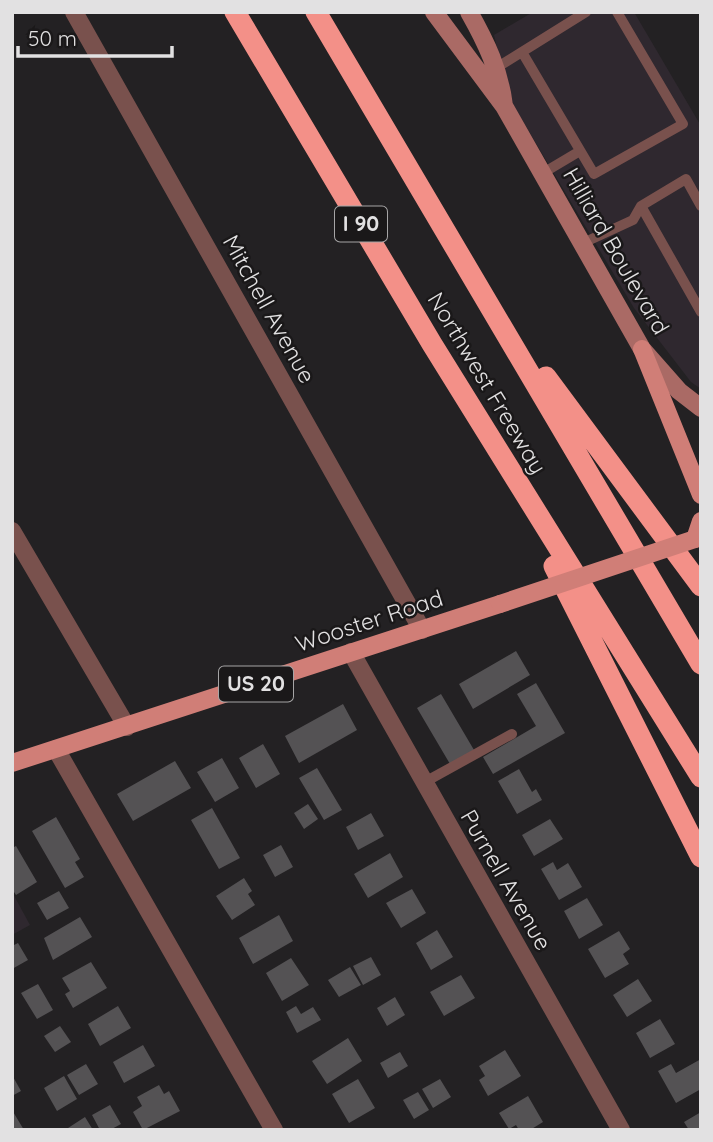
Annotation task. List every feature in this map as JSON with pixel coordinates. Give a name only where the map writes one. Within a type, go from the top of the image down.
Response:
[{"type":"highway","name":"Northwest Freeway","points":[[235,12],[488,436],[701,777]]},
{"type":"highway","name":"Northwest Freeway","points":[[316,12],[701,664]]},
{"type":"highway","points":[[482,290],[701,586]]},
{"type":"highway","points":[[488,436],[701,857]]},
{"type":"main road","name":"Hilliard Boulevard","points":[[434,12],[504,106],[642,349],[679,391],[701,408]]},
{"type":"main road","name":"Hilliard Boulevard","points":[[469,12],[496,68],[504,106]]},
{"type":"main road","points":[[642,349],[701,495]]},
{"type":"main road","points":[[698,538],[701,521]]},
{"type":"main road","name":"Wooster Road","points":[[12,763],[698,538]]},
{"type":"street","name":"Mitchell Avenue","points":[[74,12],[422,630]]},
{"type":"street","points":[[12,531],[127,727]]},
{"type":"street","name":"Purnell Avenue","points":[[351,652],[621,1130]]},
{"type":"street","points":[[56,749],[274,1130]]},
{"type":"lane","points":[[496,68],[586,12]]},
{"type":"lane","points":[[522,52],[594,174],[682,124],[617,12]]},
{"type":"lane","points":[[543,173],[580,151]]},
{"type":"lane","points":[[583,243],[633,220],[641,206],[685,178],[701,206]]},
{"type":"lane","points":[[641,206],[701,312]]},
{"type":"lane","points":[[423,783],[512,734]]},
{"type":"shaded area","points":[[533,12],[634,12],[701,126],[701,389],[691,382],[634,308],[509,98],[494,35]]},
{"type":"shaded area","points":[[12,892],[30,925],[12,935]]},
{"type":"building","points":[[516,651],[530,675],[473,709],[459,684]]},
{"type":"building","points":[[536,683],[565,733],[493,774],[483,757],[536,726],[517,694]]},
{"type":"building","points":[[441,694],[474,750],[450,764],[417,708]]},
{"type":"building","points":[[343,704],[357,730],[299,763],[285,736]]},
{"type":"building","points":[[263,744],[280,774],[256,788],[239,758]]},
{"type":"building","points":[[222,758],[239,788],[215,802],[197,772]]},
{"type":"building","points":[[175,761],[191,788],[133,821],[117,794]]},
{"type":"building","points":[[317,768],[342,810],[324,820],[299,778]]},
{"type":"building","points":[[519,769],[532,792],[536,789],[542,800],[517,814],[498,781]]},
{"type":"building","points":[[308,804],[318,819],[304,829],[294,813]]},
{"type":"building","points":[[212,808],[240,858],[219,869],[191,820]]},
{"type":"building","points":[[371,813],[384,836],[358,850],[346,827]]},
{"type":"building","points":[[56,817],[80,859],[75,862],[84,877],[65,888],[32,831]]},
{"type":"building","points":[[550,819],[563,839],[534,856],[522,835]]},
{"type":"building","points":[[281,845],[293,867],[275,877],[263,855]]},
{"type":"building","points":[[16,846],[37,882],[16,895],[12,889],[12,848]]},
{"type":"building","points":[[390,853],[403,877],[368,898],[354,874]]},
{"type":"building","points":[[553,862],[557,870],[568,863],[582,887],[559,900],[541,869]]},
{"type":"building","points":[[244,878],[252,891],[248,894],[255,905],[232,920],[216,896]]},
{"type":"building","points":[[412,889],[426,913],[401,928],[386,903]]},
{"type":"building","points":[[59,891],[69,908],[47,920],[37,903]]},
{"type":"building","points":[[587,898],[603,925],[579,939],[564,911]]},
{"type":"building","points":[[279,915],[293,941],[253,964],[239,938]]},
{"type":"building","points":[[80,917],[92,937],[53,960],[44,938]]},
{"type":"building","points":[[437,930],[453,957],[431,970],[416,943]]},
{"type":"building","points":[[619,931],[630,949],[623,954],[629,964],[605,978],[588,949]]},
{"type":"building","points":[[18,943],[28,960],[12,969],[12,946]]},
{"type":"building","points":[[371,957],[381,975],[363,985],[353,966]]},
{"type":"building","points":[[291,958],[309,985],[282,1001],[266,973]]},
{"type":"building","points":[[91,962],[107,988],[73,1008],[65,994],[70,991],[62,978]]},
{"type":"building","points":[[350,967],[361,985],[339,997],[328,980]]},
{"type":"building","points":[[461,975],[475,998],[444,1016],[430,992]]},
{"type":"building","points":[[638,979],[652,1001],[627,1017],[613,995]]},
{"type":"building","points":[[38,984],[53,1010],[37,1019],[21,993]]},
{"type":"building","points":[[395,997],[405,1015],[387,1026],[377,1008]]},
{"type":"building","points":[[118,1006],[131,1028],[100,1046],[88,1024]]},
{"type":"building","points":[[296,1006],[301,1014],[313,1007],[321,1020],[297,1033],[286,1012]]},
{"type":"building","points":[[660,1019],[675,1044],[650,1058],[636,1033]]},
{"type":"building","points":[[60,1026],[71,1042],[55,1052],[44,1036]]},
{"type":"building","points":[[348,1038],[362,1061],[327,1084],[312,1061]]},
{"type":"building","points":[[143,1045],[155,1066],[124,1083],[113,1062]]},
{"type":"building","points":[[505,1050],[521,1076],[488,1096],[479,1080],[485,1076],[479,1066]]},
{"type":"building","points":[[400,1052],[408,1066],[388,1078],[380,1063]]},
{"type":"building","points":[[701,1059],[701,1089],[676,1103],[658,1071],[671,1064],[676,1073]]},
{"type":"building","points":[[86,1064],[98,1084],[79,1095],[67,1075]]},
{"type":"building","points":[[12,1075],[21,1091],[12,1096]]},
{"type":"building","points":[[64,1076],[77,1099],[57,1111],[44,1088]]},
{"type":"building","points":[[358,1079],[375,1108],[349,1123],[332,1094]]},
{"type":"building","points":[[440,1079],[451,1097],[433,1108],[422,1089]]},
{"type":"building","points":[[159,1085],[164,1094],[169,1091],[180,1111],[143,1130],[133,1112],[142,1106],[137,1097]]},
{"type":"building","points":[[418,1092],[429,1110],[414,1119],[403,1100]]},
{"type":"building","points":[[528,1096],[543,1122],[530,1130],[519,1130],[516,1125],[509,1129],[499,1113]]},
{"type":"building","points":[[110,1105],[121,1124],[110,1130],[100,1130],[92,1115]]},
{"type":"building","points":[[12,1110],[24,1130],[12,1130]]},
{"type":"building","points":[[701,1112],[701,1130],[689,1130],[684,1122]]},
{"type":"building","points":[[85,1117],[93,1130],[68,1128]]}]
